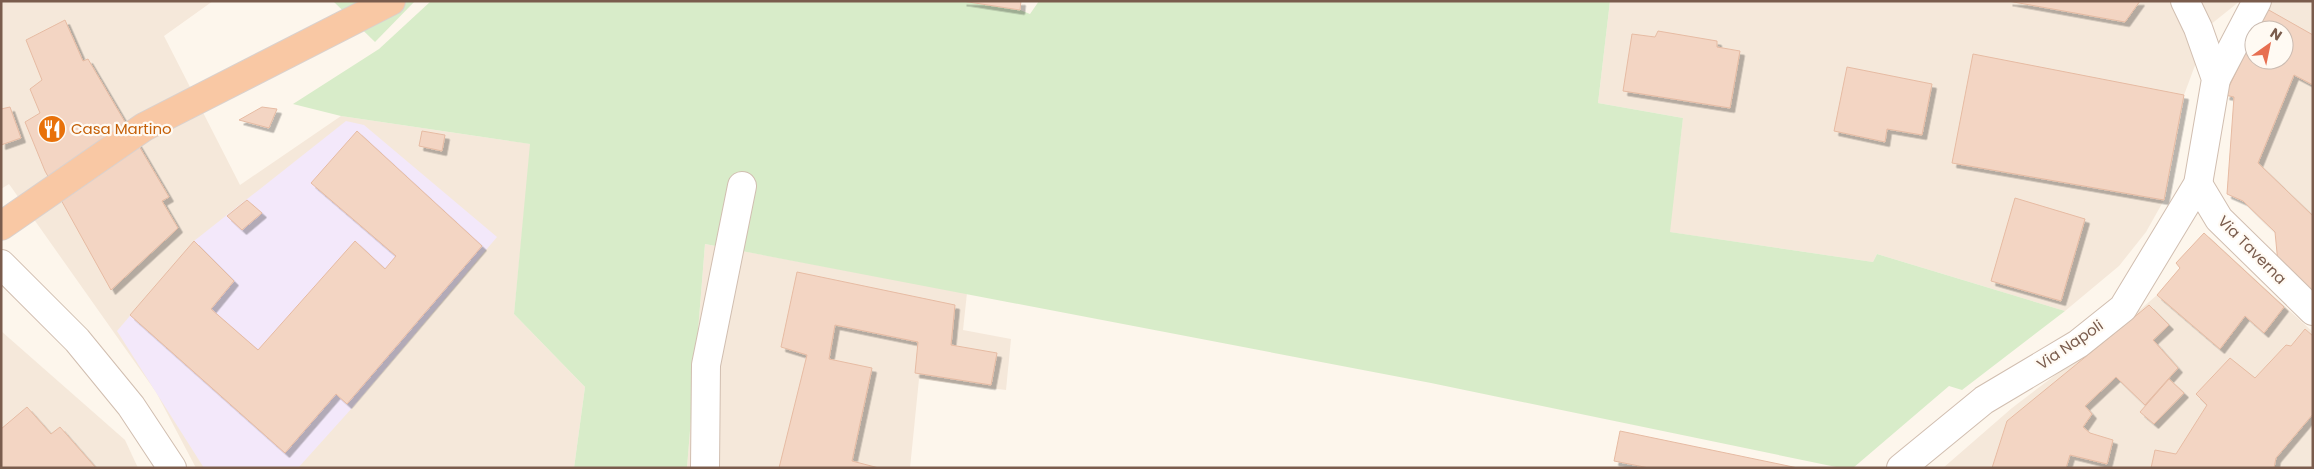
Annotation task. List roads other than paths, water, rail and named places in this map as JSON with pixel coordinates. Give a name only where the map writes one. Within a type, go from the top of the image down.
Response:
[{"type":"highway","points":[[1,226],[144,127],[392,1]]},
{"type":"street","points":[[2184,1],[2198,28],[2216,79]]},
{"type":"street","points":[[2198,184],[2216,79],[2257,1]]},
{"type":"street","name":"Via Taverna","points":[[2198,184],[2219,219],[2313,310]]},
{"type":"street","name":"Via Napoli","points":[[1901,468],[1984,400],[2078,344],[2122,308],[2198,184]]},
{"type":"street","points":[[705,468],[706,366],[742,186]]},
{"type":"street","points":[[1,264],[77,340],[131,406],[172,468]]},
{"type":"place","name":"Casa Martino","points":[[52,129]]}]
